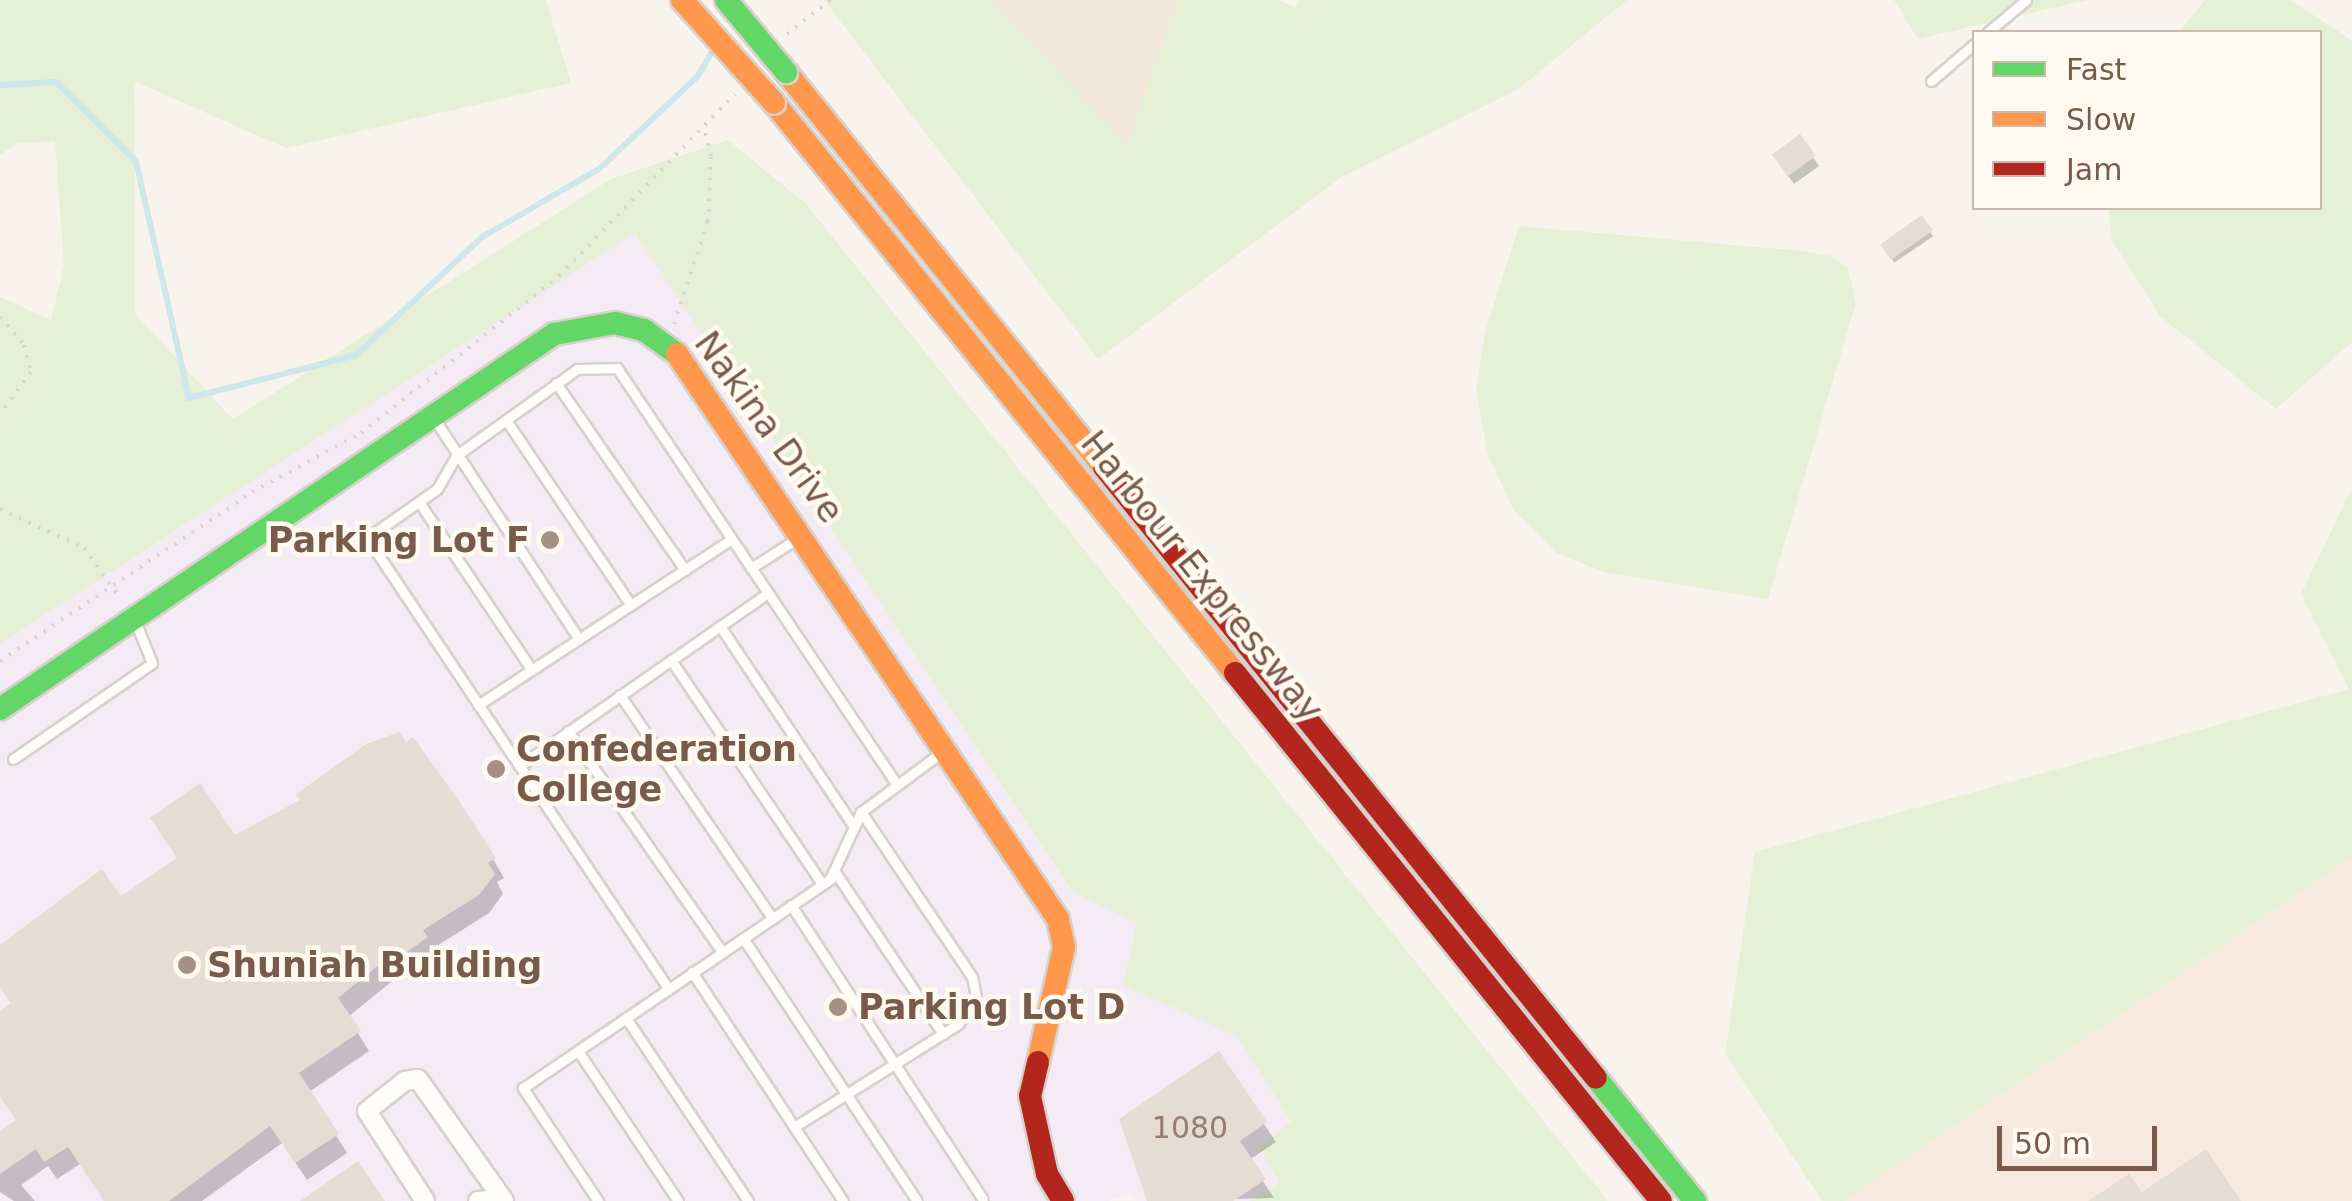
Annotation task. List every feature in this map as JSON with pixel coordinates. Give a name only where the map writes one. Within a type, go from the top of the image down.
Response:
[{"type":"main road","name":"Harbour Expressway","points":[[682,0],[774,103],[1661,1201]]},
{"type":"main road","name":"Harbour Expressway","points":[[726,0],[1694,1201]]},
{"type":"main road","name":"Nakina Drive","points":[[0,709],[542,342],[582,325],[616,323],[665,342],[688,364],[1058,920],[1064,946],[1030,1096],[1057,1199]]},
{"type":"street","points":[[425,1201],[367,1111],[405,1081],[418,1079],[503,1200]]},
{"type":"street","points":[[478,1201],[503,1200]]},
{"type":"lane","points":[[1990,30],[2026,0]]},
{"type":"lane","points":[[1932,82],[1972,46]]},
{"type":"lane","points":[[668,988],[368,538],[437,489],[457,455],[556,383],[590,364],[608,364],[626,375],[895,782]]},
{"type":"lane","points":[[556,383],[684,570]]},
{"type":"lane","points":[[432,416],[578,639]]},
{"type":"lane","points":[[506,420],[631,605]]},
{"type":"lane","points":[[419,502],[532,670]]},
{"type":"lane","points":[[751,568],[803,534]]},
{"type":"lane","points":[[478,705],[732,539]]},
{"type":"lane","points":[[518,766],[768,594]]},
{"type":"lane","points":[[13,759],[152,663],[134,619]]},
{"type":"lane","points":[[720,626],[854,827]]},
{"type":"lane","points":[[671,660],[822,884]]},
{"type":"lane","points":[[620,695],[772,918]]},
{"type":"lane","points":[[568,731],[722,952]]},
{"type":"lane","points":[[598,1201],[523,1088],[822,884],[836,872],[861,812],[895,782],[947,749]]},
{"type":"lane","points":[[794,1127],[943,1034],[970,1012],[976,984],[861,812]]},
{"type":"lane","points":[[836,872],[943,1034]]},
{"type":"lane","points":[[791,905],[984,1199]]},
{"type":"lane","points":[[743,938],[917,1201]]},
{"type":"lane","points":[[692,972],[842,1201]]},
{"type":"lane","points":[[626,1018],[748,1201]]},
{"type":"lane","points":[[578,1051],[678,1201]]},
{"type":"path","points":[[783,38],[830,0]]},
{"type":"path","points":[[0,661],[252,492],[361,434],[559,276],[737,91]]},
{"type":"path","points":[[665,342],[708,222],[704,126]]},
{"type":"path","points":[[0,317],[24,345],[31,372],[0,414]]},
{"type":"path","points":[[0,509],[84,548],[134,619]]},
{"type":"shaded area","points":[[990,0],[1178,0],[1127,146]]},
{"type":"shaded area","name":"Confederation College","points":[[635,233],[1074,893],[1137,923],[1123,985],[1238,1036],[1291,1123],[1280,1183],[1250,1201],[1136,1201],[1128,1193],[1109,1201],[0,1201],[0,644]]},
{"type":"shaded area","points":[[2352,858],[2352,1201],[1844,1201]]},
{"type":"green space","points":[[0,0],[546,0],[571,83],[286,148],[134,81],[135,314],[233,419],[611,179],[728,140],[806,204],[1608,1201],[1250,1201],[1279,1183],[1259,1147],[1291,1122],[1238,1037],[1123,985],[1137,923],[1074,893],[635,233],[0,644],[0,297],[51,320],[64,266],[55,141],[18,143],[0,155]]},
{"type":"green space","points":[[824,0],[990,0],[1127,145],[1178,0],[1278,0],[1296,8],[1300,0],[1627,0],[1517,90],[1343,176],[1098,359]]},
{"type":"green space","points":[[1894,0],[2087,0],[1918,39]]},
{"type":"green space","points":[[2205,0],[2290,0],[2352,40],[2352,342],[2276,409],[2160,316],[2112,240],[2108,210],[2322,210],[2322,30],[2181,30]]},
{"type":"green space","points":[[1519,226],[1803,251],[1831,256],[1848,268],[1856,303],[1768,599],[1603,572],[1557,553],[1514,511],[1488,455],[1476,391],[1485,332]]},
{"type":"green space","points":[[2352,488],[2352,858],[1844,1201],[1822,1201],[1725,1054],[1755,852],[2349,689],[2301,594]]},
{"type":"building","points":[[1800,134],[1816,156],[1788,176],[1772,155]]},
{"type":"building","points":[[1922,215],[1933,231],[1891,260],[1880,244]]},
{"type":"building","name":"Shuniah Building","points":[[400,732],[406,742],[413,737],[461,804],[496,858],[488,863],[495,874],[479,895],[423,930],[428,937],[404,954],[400,948],[338,998],[361,1031],[299,1073],[339,1134],[295,1163],[270,1126],[169,1201],[104,1201],[68,1147],[44,1162],[36,1149],[0,1174],[0,1131],[16,1120],[0,1097],[0,1011],[11,1003],[0,987],[0,945],[102,869],[121,896],[177,858],[150,818],[200,783],[235,835],[300,800],[296,794],[366,744]]},
{"type":"building","points":[[1219,1051],[1267,1122],[1240,1141],[1266,1179],[1233,1201],[1147,1201],[1119,1119]]},
{"type":"building","points":[[2206,1149],[2241,1201],[2088,1201],[2129,1174],[2142,1192]]},
{"type":"building","points":[[358,1161],[385,1201],[300,1201]]},
{"type":"waterway","points":[[0,85],[56,82],[136,161],[189,398],[356,355],[482,237],[599,169],[698,76],[714,48]]},
{"type":"traffic: fast","points":[[726,0],[786,72]]},
{"type":"traffic: fast","points":[[0,709],[554,334],[615,323],[644,330],[677,354]]},
{"type":"traffic: fast","points":[[1596,1078],[1695,1201]]},
{"type":"traffic: slow","points":[[682,0],[774,103]]},
{"type":"traffic: slow","points":[[786,72],[1104,467]]},
{"type":"traffic: slow","points":[[774,103],[1235,673]]},
{"type":"traffic: slow","points":[[677,354],[1058,919],[1064,947],[1038,1062]]},
{"type":"traffic: jam","points":[[1104,467],[1596,1078]]},
{"type":"traffic: jam","points":[[1235,673],[1661,1201]]},
{"type":"traffic: jam","points":[[1038,1062],[1030,1096],[1047,1174],[1063,1201]]},
{"type":"place","name":"Parking Lot F","points":[[550,540]]},
{"type":"place","name":"Confederation College","points":[[496,769]]},
{"type":"place","name":"Shuniah Building","points":[[187,965]]},
{"type":"place","name":"Parking Lot D","points":[[838,1007]]}]
